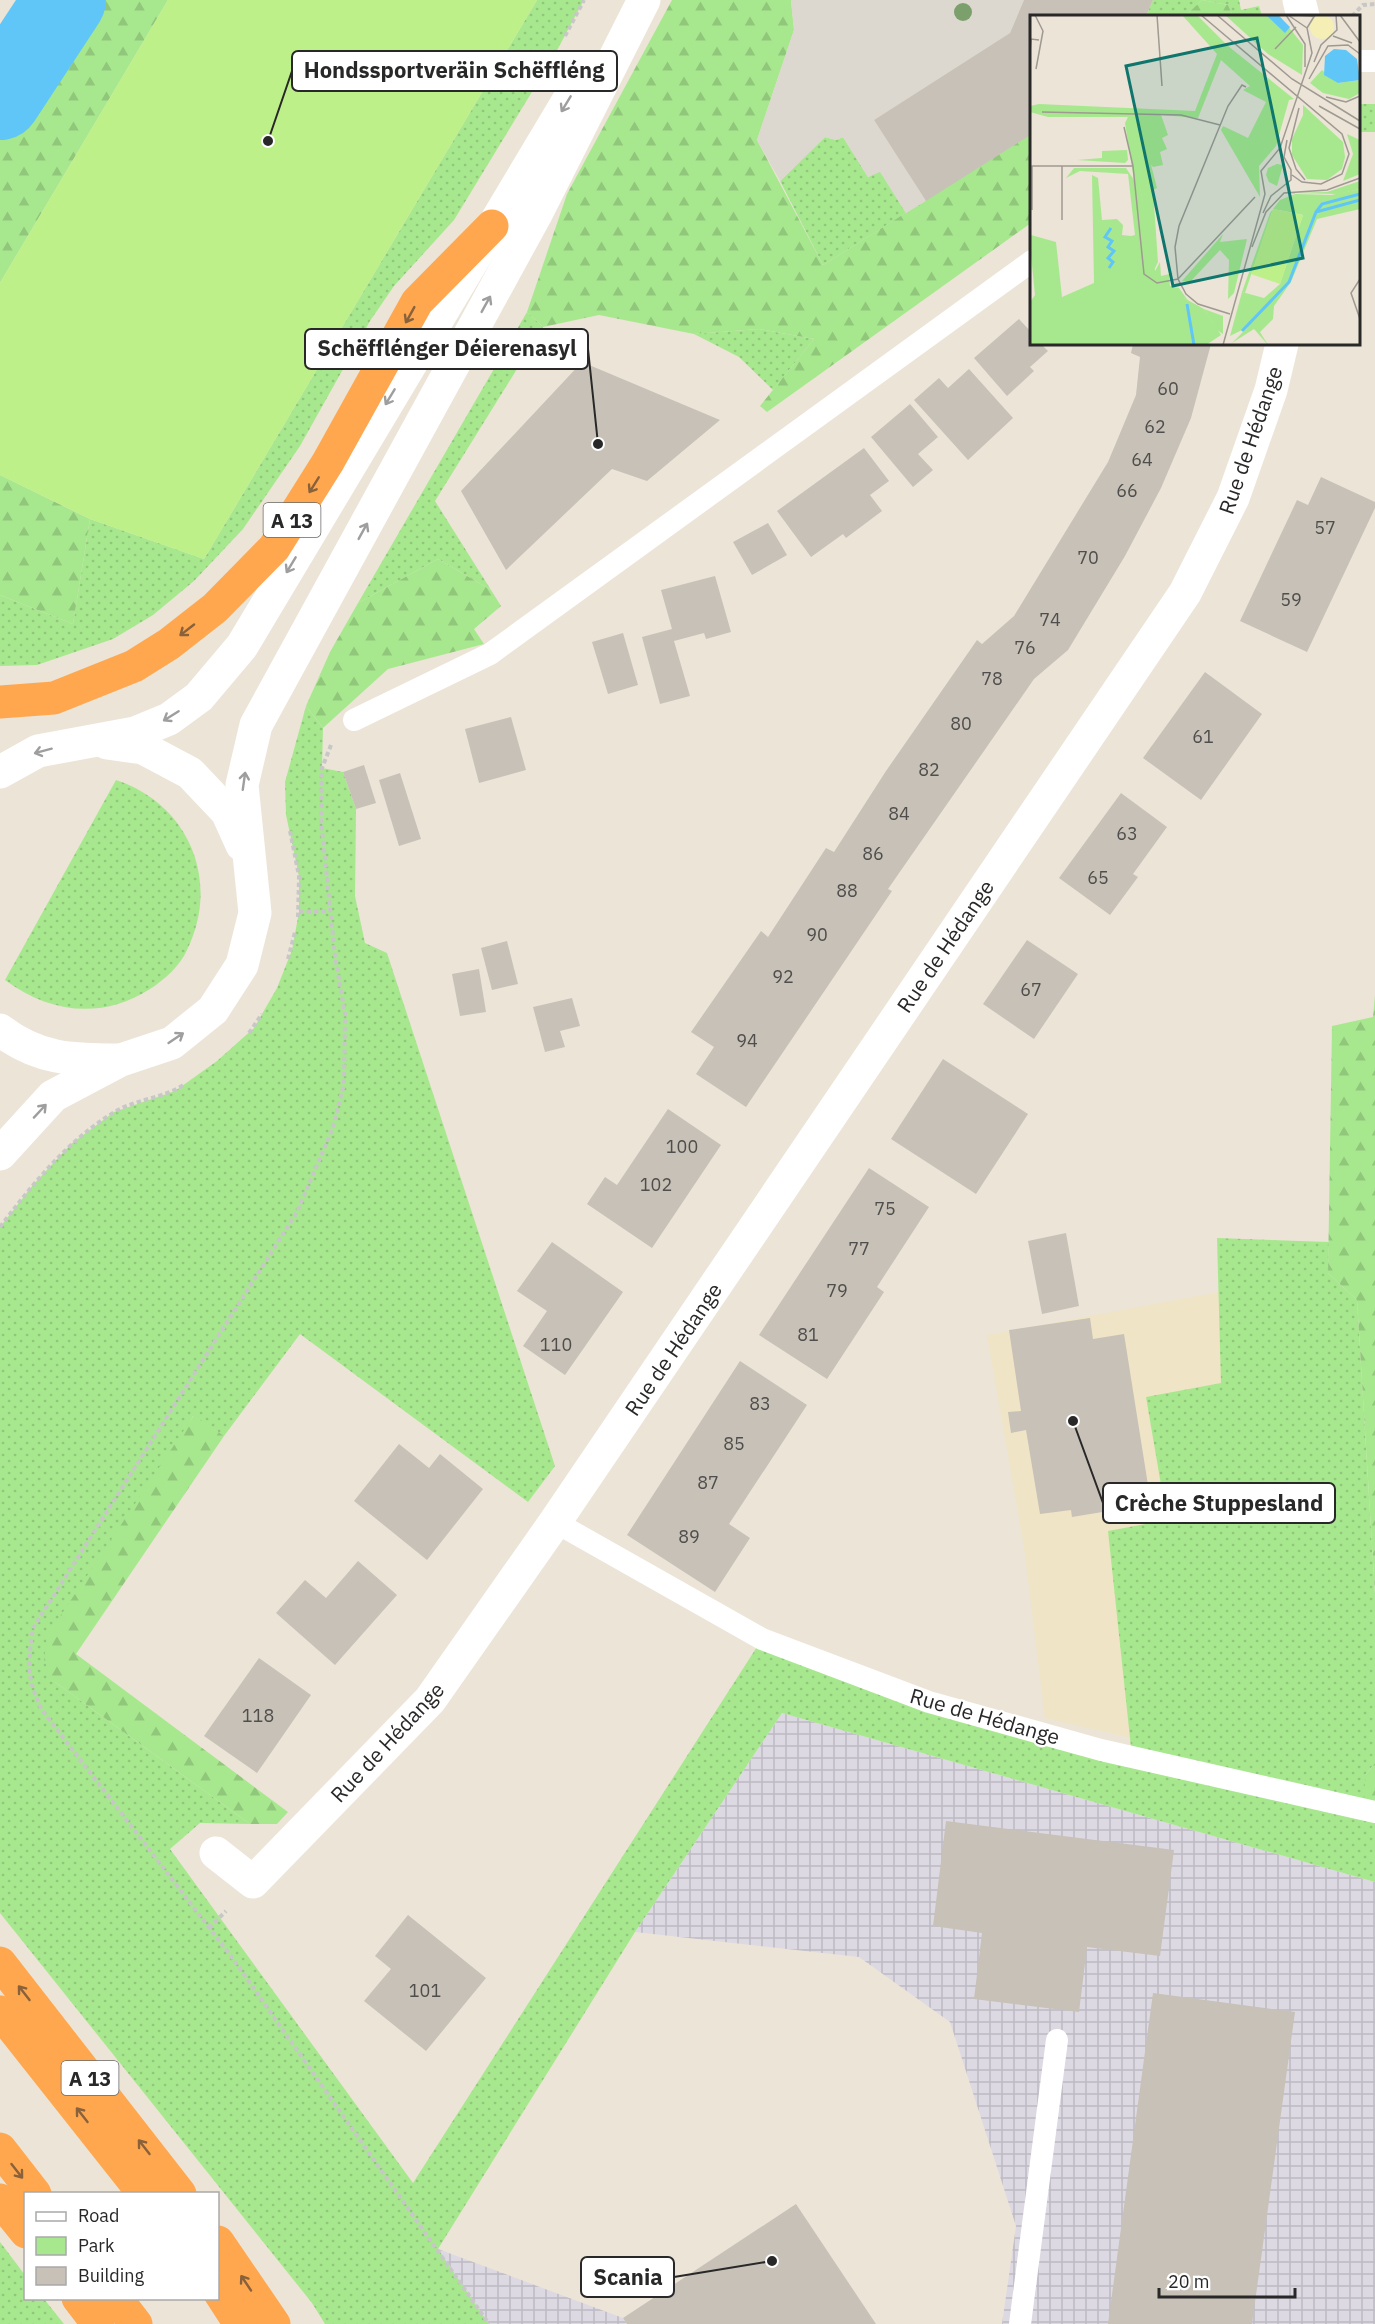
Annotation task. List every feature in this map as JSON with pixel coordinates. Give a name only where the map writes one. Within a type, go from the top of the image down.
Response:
[{"type":"highway","name":"A 13","points":[[0,702],[54,698],[134,666],[169,644],[216,608],[274,548],[328,462],[417,302],[492,226]]},
{"type":"highway","name":"A 13","points":[[0,1963],[179,2192]]},
{"type":"highway","name":"A 13","points":[[0,2012],[143,2192]]},
{"type":"highway","points":[[0,2149],[33,2192]]},
{"type":"highway","points":[[0,2200],[24,2230]]},
{"type":"highway","points":[[219,2243],[274,2324]]},
{"type":"highway","points":[[219,2292],[240,2324]]},
{"type":"highway","points":[[80,2300],[98,2324]]},
{"type":"highway","points":[[118,2300],[136,2324]]},
{"type":"main road","points":[[0,772],[38,751],[135,734],[169,719],[198,697],[242,646],[629,0]]},
{"type":"main road","points":[[0,1154],[53,1096],[122,1060],[172,1043],[213,1010],[242,965],[255,913],[242,785],[256,725],[536,214],[644,0]]},
{"type":"main road","points":[[1299,0],[1303,15]]},
{"type":"main road","name":"Rue de Hédange","points":[[216,1853],[253,1882],[430,1700],[555,1522],[1185,593],[1233,498],[1271,390],[1282,345]]},
{"type":"main road","points":[[90,741],[143,748],[190,773],[227,812],[249,860]]},
{"type":"main road","points":[[0,1030],[18,1043],[68,1060],[122,1060]]},
{"type":"lane","points":[[1360,62],[1375,61]]},
{"type":"lane","points":[[354,720],[490,654],[1030,262]]},
{"type":"lane","name":"Rue de Hédange","points":[[555,1522],[762,1639],[929,1702],[1101,1750],[1375,1812]]},
{"type":"lane","points":[[1020,2324],[1058,2040]]},
{"type":"path","points":[[1353,15],[1363,3],[1375,4]]},
{"type":"path","points":[[354,720],[327,749],[322,768],[321,820],[330,911],[345,1014],[344,1084],[332,1130],[297,1212],[33,1628],[29,1657],[30,1684],[42,1710],[231,1956],[489,2324]]},
{"type":"path","points":[[288,825],[299,876],[299,912],[330,911]]},
{"type":"shaded area","points":[[791,0],[1024,0],[1010,33],[874,120],[926,201],[906,213],[880,172],[868,177],[843,137],[836,140],[825,137],[780,181],[757,140],[794,30]]},
{"type":"shaded area","points":[[1219,1292],[1232,1761],[1045,1718],[1024,1547],[987,1335]]},
{"type":"shaded area","points":[[782,1713],[1375,1882],[1375,2324],[1002,2324],[1016,2226],[950,2022],[859,1957],[635,1932]]},
{"type":"shaded area","points":[[438,2249],[623,2318],[627,2324],[489,2324]]},
{"type":"green space","points":[[27,0],[168,0],[0,283],[0,40]]},
{"type":"green space","points":[[168,0],[537,0],[204,559],[90,519],[0,475],[0,283]]},
{"type":"green space","points":[[537,0],[584,0],[555,54],[454,220],[394,286],[370,321],[300,446],[243,529],[194,581],[153,615],[113,639],[37,665],[0,666],[0,595],[73,624],[90,519],[204,559]]},
{"type":"green space","points":[[672,0],[791,0],[794,30],[757,140],[823,265],[1030,135],[1030,224],[767,412],[760,406],[814,339],[759,329],[694,334],[599,315],[543,327],[527,312],[567,194]]},
{"type":"green space","points":[[1153,0],[1202,0],[1186,15],[1146,15]]},
{"type":"green space","points":[[1202,0],[1239,0],[1241,10],[1259,6],[1262,15],[1233,15],[1228,5]]},
{"type":"green space","points":[[1202,0],[1228,5],[1233,15],[1186,15]]},
{"type":"green space","points":[[1360,104],[1375,104],[1375,132],[1360,132]]},
{"type":"green space","points":[[825,137],[836,140],[843,137],[868,177],[880,171],[906,213],[823,265],[780,181]]},
{"type":"green space","points":[[527,312],[543,327],[435,501],[491,590],[438,559],[358,603]]},
{"type":"green space","points":[[759,329],[814,339],[773,390],[739,357],[694,334]]},
{"type":"green space","points":[[0,475],[90,519],[73,624],[0,595]]},
{"type":"green space","points":[[438,559],[491,590],[501,606],[474,629],[484,644],[388,669],[323,728],[306,706],[330,652],[358,603]]},
{"type":"green space","points":[[306,706],[323,728],[322,768],[343,772],[356,809],[355,896],[365,943],[387,953],[555,1466],[528,1502],[300,1334],[224,1436],[193,1416],[55,1682],[250,1824],[200,1823],[170,1849],[413,2183],[762,1639],[1132,1757],[1108,1531],[1167,1520],[1146,1397],[1221,1383],[1217,1238],[1329,1242],[1328,1273],[1357,1300],[1375,1594],[1375,1763],[1365,1775],[1375,1812],[1375,1882],[782,1713],[635,1932],[438,2249],[489,2324],[325,2324],[312,2303],[0,1913],[0,1227],[33,1185],[71,1144],[114,1112],[175,1091],[217,1061],[254,1028],[277,988],[292,950],[299,912],[299,876],[286,815],[285,782]]},
{"type":"green space","points":[[116,780],[141,791],[163,807],[180,826],[192,848],[199,872],[201,898],[197,924],[180,962],[150,989],[132,999],[113,1005],[95,1008],[58,1006],[39,1000],[5,980]]},
{"type":"green space","points":[[1375,995],[1375,1594],[1357,1300],[1328,1273],[1332,1026],[1373,1017]]},
{"type":"green space","points":[[194,1415],[224,1436],[76,1654],[288,1812],[277,1824],[250,1824],[55,1682],[44,1661],[47,1636]]},
{"type":"green space","points":[[1375,1763],[1375,1812],[1364,1810],[1365,1775]]},
{"type":"green space","points":[[0,2242],[24,2274],[24,2300],[45,2300],[64,2324],[0,2324]]},
{"type":"building","points":[[1024,0],[1153,0],[1146,15],[1030,15],[1030,135],[926,201],[874,120],[1010,33]]},
{"type":"building","points":[[1019,319],[1030,331],[1030,345],[1042,345],[1048,351],[1030,367],[1034,371],[1007,396],[974,358]]},
{"type":"building","points":[[1133,345],[1211,345],[1191,418],[1161,488],[1125,556],[1068,650],[1034,679],[888,889],[892,891],[746,1107],[696,1074],[714,1047],[691,1032],[761,931],[768,937],[826,848],[834,852],[886,771],[977,640],[982,644],[1014,616],[1108,462],[1136,395],[1140,357],[1131,353]]},
{"type":"building","points":[[582,362],[720,420],[647,481],[612,469],[506,570],[461,491]]},
{"type":"building","points":[[969,369],[1013,418],[968,460],[914,400],[939,378],[948,388]]},
{"type":"building","points":[[910,404],[938,437],[918,454],[933,470],[913,487],[871,437]]},
{"type":"building","points":[[864,448],[889,481],[870,495],[882,511],[846,538],[843,534],[811,557],[777,511]]},
{"type":"building","points":[[1321,477],[1375,502],[1375,508],[1307,652],[1240,621],[1297,500],[1308,505]]},
{"type":"building","points":[[768,523],[787,555],[752,575],[733,542]]},
{"type":"building","points":[[715,576],[731,632],[706,639],[704,633],[674,641],[690,696],[660,704],[642,637],[672,629],[661,590]]},
{"type":"building","points":[[623,633],[638,685],[608,694],[592,642]]},
{"type":"building","points":[[1205,672],[1262,714],[1201,800],[1143,758]]},
{"type":"building","points":[[511,717],[526,770],[479,783],[465,729]]},
{"type":"building","points":[[364,765],[376,803],[356,809],[343,772]]},
{"type":"building","points":[[400,773],[421,839],[399,846],[379,780]]},
{"type":"building","points":[[1121,793],[1167,827],[1133,874],[1138,877],[1110,915],[1059,878]]},
{"type":"building","points":[[1027,940],[1078,974],[1034,1039],[983,1004]]},
{"type":"building","points":[[507,941],[518,984],[492,990],[481,948]]},
{"type":"building","points":[[479,969],[486,1012],[460,1016],[452,974]]},
{"type":"building","points":[[572,998],[580,1026],[560,1031],[565,1047],[545,1052],[533,1007]]},
{"type":"building","points":[[943,1059],[1028,1114],[976,1194],[891,1139]]},
{"type":"building","points":[[668,1109],[721,1145],[652,1248],[587,1204],[605,1177],[617,1185]]},
{"type":"building","points":[[869,1168],[929,1207],[877,1287],[884,1292],[827,1379],[759,1335]]},
{"type":"building","points":[[1066,1233],[1079,1306],[1042,1314],[1028,1241]]},
{"type":"building","points":[[552,1242],[623,1292],[565,1375],[523,1346],[547,1311],[517,1291]]},
{"type":"building","points":[[1090,1318],[1093,1339],[1124,1334],[1151,1504],[1072,1517],[1071,1510],[1040,1514],[1026,1430],[1011,1433],[1008,1412],[1021,1411],[1009,1330]]},
{"type":"building","points":[[740,1361],[807,1405],[729,1524],[750,1538],[715,1592],[627,1535]]},
{"type":"building","points":[[399,1444],[429,1468],[440,1454],[483,1489],[427,1560],[354,1501]]},
{"type":"building","points":[[358,1561],[397,1595],[335,1665],[276,1613],[305,1580],[326,1598]]},
{"type":"building","points":[[259,1658],[311,1695],[257,1773],[204,1736]]},
{"type":"building","points":[[946,1821],[1174,1850],[1160,1956],[1087,1947],[1079,2012],[974,1999],[982,1933],[933,1926]]},
{"type":"building","points":[[408,1915],[486,1978],[426,2051],[364,2001],[391,1969],[375,1956]]},
{"type":"building","points":[[1153,1993],[1295,2012],[1252,2324],[1108,2324]]},
{"type":"building","points":[[796,2204],[876,2324],[627,2324],[623,2318]]},
{"type":"waterway","points":[[0,99],[65,0]]},
{"type":"place","name":"Hondssportveräin Schëffléng","points":[[268,141]]},
{"type":"place","name":"Schëfflénger Déierenasyl","points":[[598,444]]},
{"type":"place","name":"Crèche Stuppesland","points":[[1073,1421]]},
{"type":"place","name":"Scania","points":[[772,2261]]}]
